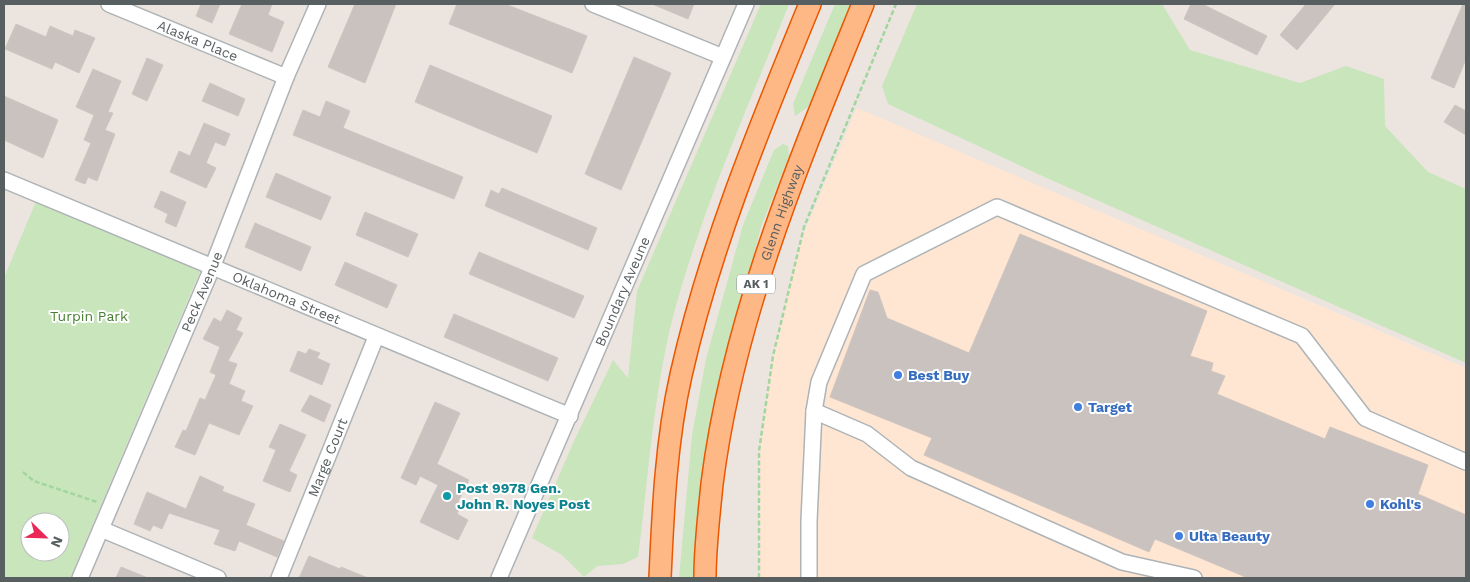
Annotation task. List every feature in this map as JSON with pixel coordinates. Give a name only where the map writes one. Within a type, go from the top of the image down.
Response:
[{"type":"highway","points":[[660,578],[668,458],[680,376],[705,281],[736,188],[810,4]]},
{"type":"highway","name":"Glenn Highway","points":[[705,578],[705,548],[719,429],[751,299],[794,174],[863,4]]},
{"type":"street","name":"Alaska Place","points":[[109,4],[286,77]]},
{"type":"street","name":"Peck Avenue","points":[[80,578],[212,268],[286,77],[318,4]]},
{"type":"street","points":[[593,4],[612,7],[723,57]]},
{"type":"street","name":"Boundary Aveune","points":[[499,578],[746,4]]},
{"type":"street","name":"Oklahoma Street","points":[[4,180],[376,337],[570,416]]},
{"type":"street","points":[[809,578],[808,521],[814,411],[819,382],[864,274],[997,208],[1302,336],[1365,418],[1466,462]]},
{"type":"street","name":"Marge Court","points":[[279,578],[376,337]]},
{"type":"street","points":[[814,411],[867,434],[911,468],[1147,574],[1194,578]]},
{"type":"street","points":[[101,529],[218,578]]},
{"type":"path","points":[[759,578],[759,451],[772,356],[804,227],[896,4]]},
{"type":"path","points":[[23,472],[34,481],[101,504]]},
{"type":"shaded area","points":[[857,108],[1466,368],[1466,578],[759,578],[759,451],[773,356],[801,240]]},
{"type":"green space","points":[[761,4],[789,4],[701,226],[677,302],[657,396],[638,557],[623,564],[597,566],[584,577],[562,555],[532,538],[574,441],[613,360],[628,378],[637,291]]},
{"type":"green space","points":[[835,4],[851,4],[808,107],[795,116],[793,104]]},
{"type":"green space","points":[[917,4],[1162,4],[1190,50],[1300,83],[1346,66],[1384,79],[1385,126],[1428,172],[1466,189],[1466,363],[1049,179],[888,104],[882,86]]},
{"type":"green space","points":[[783,144],[788,146],[789,156],[761,227],[724,373],[695,578],[679,578],[692,435],[706,359],[743,225],[774,150]]},
{"type":"green space","name":"Turpin Park","points":[[37,199],[201,269],[70,578],[4,578],[4,278]]},
{"type":"building","points":[[201,4],[220,4],[212,23],[196,16]]},
{"type":"building","points":[[242,4],[272,4],[268,15],[284,22],[272,52],[229,34]]},
{"type":"building","points":[[355,4],[396,4],[365,83],[328,67]]},
{"type":"building","points":[[457,4],[505,4],[587,36],[572,73],[449,24]]},
{"type":"building","points":[[652,4],[694,4],[688,19]]},
{"type":"building","points":[[1191,4],[1202,4],[1267,36],[1257,55],[1184,19]]},
{"type":"building","points":[[1306,4],[1335,4],[1297,50],[1280,35]]},
{"type":"building","points":[[1463,4],[1466,4],[1466,59],[1454,88],[1431,78]]},
{"type":"building","points":[[16,24],[46,37],[50,26],[73,36],[75,30],[95,38],[79,73],[55,62],[52,69],[5,49]]},
{"type":"building","points":[[634,57],[671,73],[621,190],[585,174]]},
{"type":"building","points":[[147,58],[163,65],[147,101],[132,94]]},
{"type":"building","points":[[430,65],[552,116],[537,153],[415,102]]},
{"type":"building","points":[[93,69],[121,81],[108,112],[113,113],[105,130],[115,134],[97,181],[88,177],[85,184],[75,180],[91,143],[84,140],[94,115],[76,107]]},
{"type":"building","points":[[210,83],[245,99],[238,116],[202,101]]},
{"type":"building","points":[[4,96],[58,120],[43,158],[4,140]]},
{"type":"building","points":[[326,101],[350,111],[343,128],[463,177],[454,199],[293,135],[303,110],[320,117]]},
{"type":"building","points":[[1455,105],[1466,111],[1466,135],[1444,122]]},
{"type":"building","points":[[204,123],[230,134],[225,146],[215,142],[206,163],[216,168],[206,188],[170,172],[179,151],[190,156]]},
{"type":"building","points":[[276,173],[331,197],[321,220],[266,197]]},
{"type":"building","points":[[502,188],[597,228],[588,250],[485,206],[491,190],[499,194]]},
{"type":"building","points":[[161,191],[186,202],[176,227],[165,222],[168,214],[154,207]]},
{"type":"building","points":[[365,212],[418,234],[408,257],[356,235]]},
{"type":"building","points":[[255,223],[311,247],[301,271],[245,247]]},
{"type":"building","points":[[1020,234],[1207,311],[1190,356],[1213,363],[1211,371],[1225,376],[1217,394],[1325,439],[1330,427],[1428,465],[1418,494],[1466,515],[1466,578],[1248,578],[1155,539],[1149,552],[924,455],[932,438],[830,397],[870,290],[878,292],[887,318],[969,353]]},
{"type":"building","points":[[479,252],[584,296],[574,318],[469,274]]},
{"type":"building","points":[[345,262],[397,285],[387,308],[335,285]]},
{"type":"building","points":[[227,310],[242,318],[236,330],[243,333],[228,361],[237,364],[229,384],[245,391],[241,401],[253,406],[239,435],[209,423],[195,455],[175,447],[183,430],[186,431],[200,398],[205,400],[216,375],[210,372],[220,347],[203,339],[214,318],[221,322]]},
{"type":"building","points":[[454,314],[558,358],[548,381],[444,337]]},
{"type":"building","points":[[309,349],[320,353],[317,358],[330,364],[322,385],[290,371],[298,351],[306,354]]},
{"type":"building","points":[[310,395],[331,405],[324,422],[301,411]]},
{"type":"building","points":[[435,402],[460,413],[437,464],[469,480],[456,506],[460,508],[457,514],[468,520],[458,540],[420,522],[438,485],[420,476],[416,485],[401,478]]},
{"type":"building","points":[[280,424],[306,435],[289,471],[297,475],[290,492],[263,481],[276,450],[269,447]]},
{"type":"building","points":[[200,476],[224,487],[222,491],[255,504],[246,525],[284,541],[277,557],[239,541],[235,551],[214,544],[220,530],[169,513],[162,529],[153,525],[150,531],[134,524],[147,492],[186,509]]},
{"type":"building","points":[[309,556],[340,569],[341,567],[368,578],[299,578]]},
{"type":"building","points":[[121,567],[148,578],[116,578]]},
{"type":"place","name":"Best Buy","points":[[898,375]]},
{"type":"place","name":"Target","points":[[1078,407]]},
{"type":"place","name":"Post 9978 Gen. John R. Noyes Post","points":[[447,496]]},
{"type":"place","name":"Kohl's","points":[[1370,504]]},
{"type":"place","name":"Ulta Beauty","points":[[1179,536]]}]
